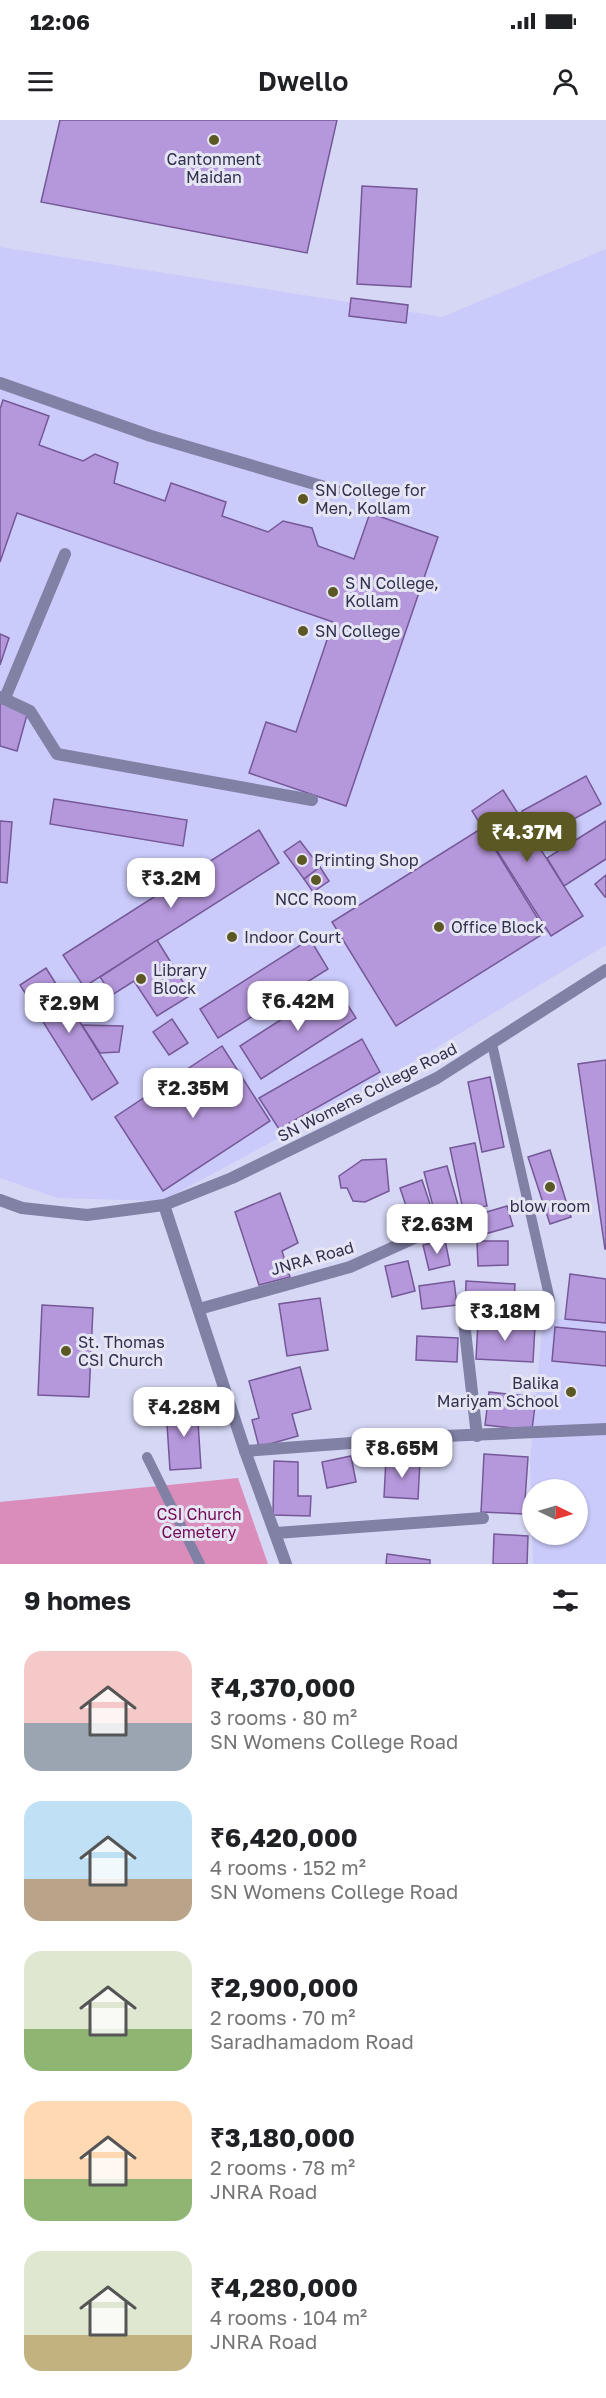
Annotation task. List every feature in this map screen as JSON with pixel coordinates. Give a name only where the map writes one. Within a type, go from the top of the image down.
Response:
[{"type":"street","points":[[0,383],[151,435],[335,490]]},
{"type":"street","points":[[65,554],[3,697],[30,711],[57,754],[312,800]]},
{"type":"street","name":"SN Womens College Road","points":[[0,1200],[22,1208],[87,1215],[164,1204],[232,1178],[437,1078],[606,970]]},
{"type":"street","points":[[164,1204],[245,1451],[286,1564]]},
{"type":"street","name":"JNRA Road","points":[[199,1309],[350,1267],[465,1215]]},
{"type":"street","points":[[464,1322],[477,1436]]},
{"type":"street","points":[[245,1451],[434,1437],[606,1429]]},
{"type":"street","points":[[276,1533],[483,1518]]},
{"type":"lane","points":[[492,1044],[550,1300]]},
{"type":"lane","points":[[147,1456],[200,1564]]},
{"type":"shaded area","name":"SN College","points":[[0,247],[442,317],[606,249],[606,945],[348,1101],[162,1201],[58,1198],[0,1178]]},
{"type":"shaded area","name":"Balika Mariyam School","points":[[543,1318],[606,1322],[606,1564],[533,1564],[532,1545],[588,1545],[588,1479],[530,1479]]},
{"type":"green space","name":"CSI Church Cemetery","points":[[238,1478],[268,1564],[0,1564],[0,1502]]},
{"type":"building","points":[[60,120],[337,120],[307,253],[41,202]]},
{"type":"building","points":[[362,186],[417,189],[411,287],[357,284]]},
{"type":"building","points":[[351,298],[408,305],[406,323],[349,316]]},
{"type":"building","name":"S N College, Kollam","points":[[3,400],[49,416],[39,445],[83,461],[95,454],[118,463],[114,483],[165,501],[171,483],[226,502],[222,516],[268,532],[283,521],[312,528],[318,546],[354,559],[370,513],[438,537],[346,806],[249,773],[266,722],[296,732],[333,622],[17,513],[0,562],[0,409]]},
{"type":"building","points":[[0,634],[9,638],[0,665]]},
{"type":"building","points":[[0,703],[28,711],[17,751],[0,746]]},
{"type":"building","points":[[586,776],[601,804],[538,839],[522,811]]},
{"type":"building","points":[[503,790],[583,916],[551,936],[472,811]]},
{"type":"building","points":[[54,799],[187,820],[183,846],[50,824]]},
{"type":"building","points":[[0,821],[12,822],[7,883],[0,882]]},
{"type":"building","points":[[606,821],[606,859],[564,886],[547,858]]},
{"type":"building","name":"Office Block","points":[[482,828],[546,932],[396,1026],[332,922]]},
{"type":"building","points":[[259,830],[279,863],[84,987],[63,955]]},
{"type":"building","name":"Printing Shop","points":[[300,841],[320,867],[304,879],[284,852]]},
{"type":"building","name":"NCC Room","points":[[320,867],[329,881],[313,892],[304,879]]},
{"type":"building","points":[[606,875],[606,897],[605,897],[595,884]]},
{"type":"building","points":[[310,939],[328,969],[218,1038],[200,1009]]},
{"type":"building","name":"Library Block","points":[[157,940],[191,995],[157,1016],[134,981],[112,995],[100,977]]},
{"type":"building","points":[[46,968],[118,1083],[92,1100],[20,985]]},
{"type":"building","points":[[335,985],[356,1018],[261,1079],[240,1046]]},
{"type":"building","points":[[172,1019],[188,1043],[169,1055],[153,1032]]},
{"type":"building","points":[[82,1025],[123,1026],[119,1052],[100,1053]]},
{"type":"building","points":[[362,1039],[380,1072],[279,1129],[259,1098]]},
{"type":"building","points":[[222,1046],[270,1121],[163,1191],[115,1117]]},
{"type":"building","points":[[606,1060],[606,1249],[605,1249],[578,1064]]},
{"type":"building","points":[[490,1077],[504,1147],[482,1152],[468,1082]]},
{"type":"building","points":[[475,1143],[487,1206],[463,1210],[450,1148]]},
{"type":"building","name":"blow room","points":[[550,1150],[571,1217],[550,1224],[528,1157]]},
{"type":"building","points":[[386,1159],[389,1191],[365,1202],[353,1201],[347,1188],[341,1188],[339,1176],[362,1160]]},
{"type":"building","points":[[447,1166],[460,1212],[436,1218],[424,1172]]},
{"type":"building","points":[[422,1180],[436,1222],[414,1230],[400,1188]]},
{"type":"building","points":[[280,1193],[298,1243],[282,1251],[290,1277],[259,1285],[235,1212]]},
{"type":"building","points":[[507,1206],[513,1226],[478,1236],[473,1216]]},
{"type":"building","points":[[445,1240],[450,1265],[429,1270],[423,1245]]},
{"type":"building","points":[[477,1241],[508,1241],[508,1265],[478,1266]]},
{"type":"building","points":[[408,1261],[415,1291],[392,1297],[385,1266]]},
{"type":"building","points":[[570,1274],[606,1279],[606,1323],[565,1319]]},
{"type":"building","points":[[454,1281],[457,1305],[422,1309],[419,1286]]},
{"type":"building","points":[[466,1281],[515,1284],[513,1318],[465,1316]]},
{"type":"building","points":[[320,1298],[328,1350],[287,1356],[279,1304]]},
{"type":"building","name":"St. Thomas CSI Church","points":[[42,1305],[93,1308],[89,1397],[38,1395]]},
{"type":"building","points":[[478,1322],[535,1326],[533,1362],[476,1359]]},
{"type":"building","points":[[555,1327],[606,1332],[606,1366],[552,1361]]},
{"type":"building","points":[[417,1336],[458,1338],[457,1362],[416,1360]]},
{"type":"building","points":[[300,1367],[311,1409],[292,1414],[298,1436],[259,1447],[252,1420],[259,1418],[249,1381]]},
{"type":"building","points":[[489,1392],[536,1397],[532,1430],[485,1425]]},
{"type":"building","points":[[197,1407],[201,1468],[170,1470],[166,1409]]},
{"type":"building","points":[[484,1454],[528,1457],[526,1479],[522,1479],[522,1514],[481,1512]]},
{"type":"building","points":[[351,1456],[356,1482],[327,1488],[322,1462]]},
{"type":"building","points":[[386,1459],[420,1461],[418,1499],[384,1497]]},
{"type":"building","points":[[274,1461],[298,1462],[298,1496],[311,1496],[310,1516],[273,1515]]},
{"type":"building","points":[[494,1534],[522,1536],[522,1545],[528,1545],[527,1564],[493,1564]]},
{"type":"building","points":[[387,1554],[430,1560],[430,1564],[386,1564]]},
{"type":"place","name":"Cantonment Maidan","points":[[214,140]]},
{"type":"place","name":"SN College for Men, Kollam","points":[[303,499]]},
{"type":"place","name":"S N College, Kollam","points":[[333,592]]},
{"type":"place","name":"SN College","points":[[303,631]]},
{"type":"place","name":"Printing Shop","points":[[302,860]]},
{"type":"place","name":"NCC Room","points":[[316,880]]},
{"type":"place","name":"Office Block","points":[[439,927]]},
{"type":"place","name":"Indoor Court","points":[[232,937]]},
{"type":"place","name":"Library Block","points":[[141,979]]},
{"type":"place","name":"blow room","points":[[550,1187]]},
{"type":"place","name":"St. Thomas CSI Church","points":[[66,1351]]},
{"type":"place","name":"Balika Mariyam School","points":[[571,1392]]}]
